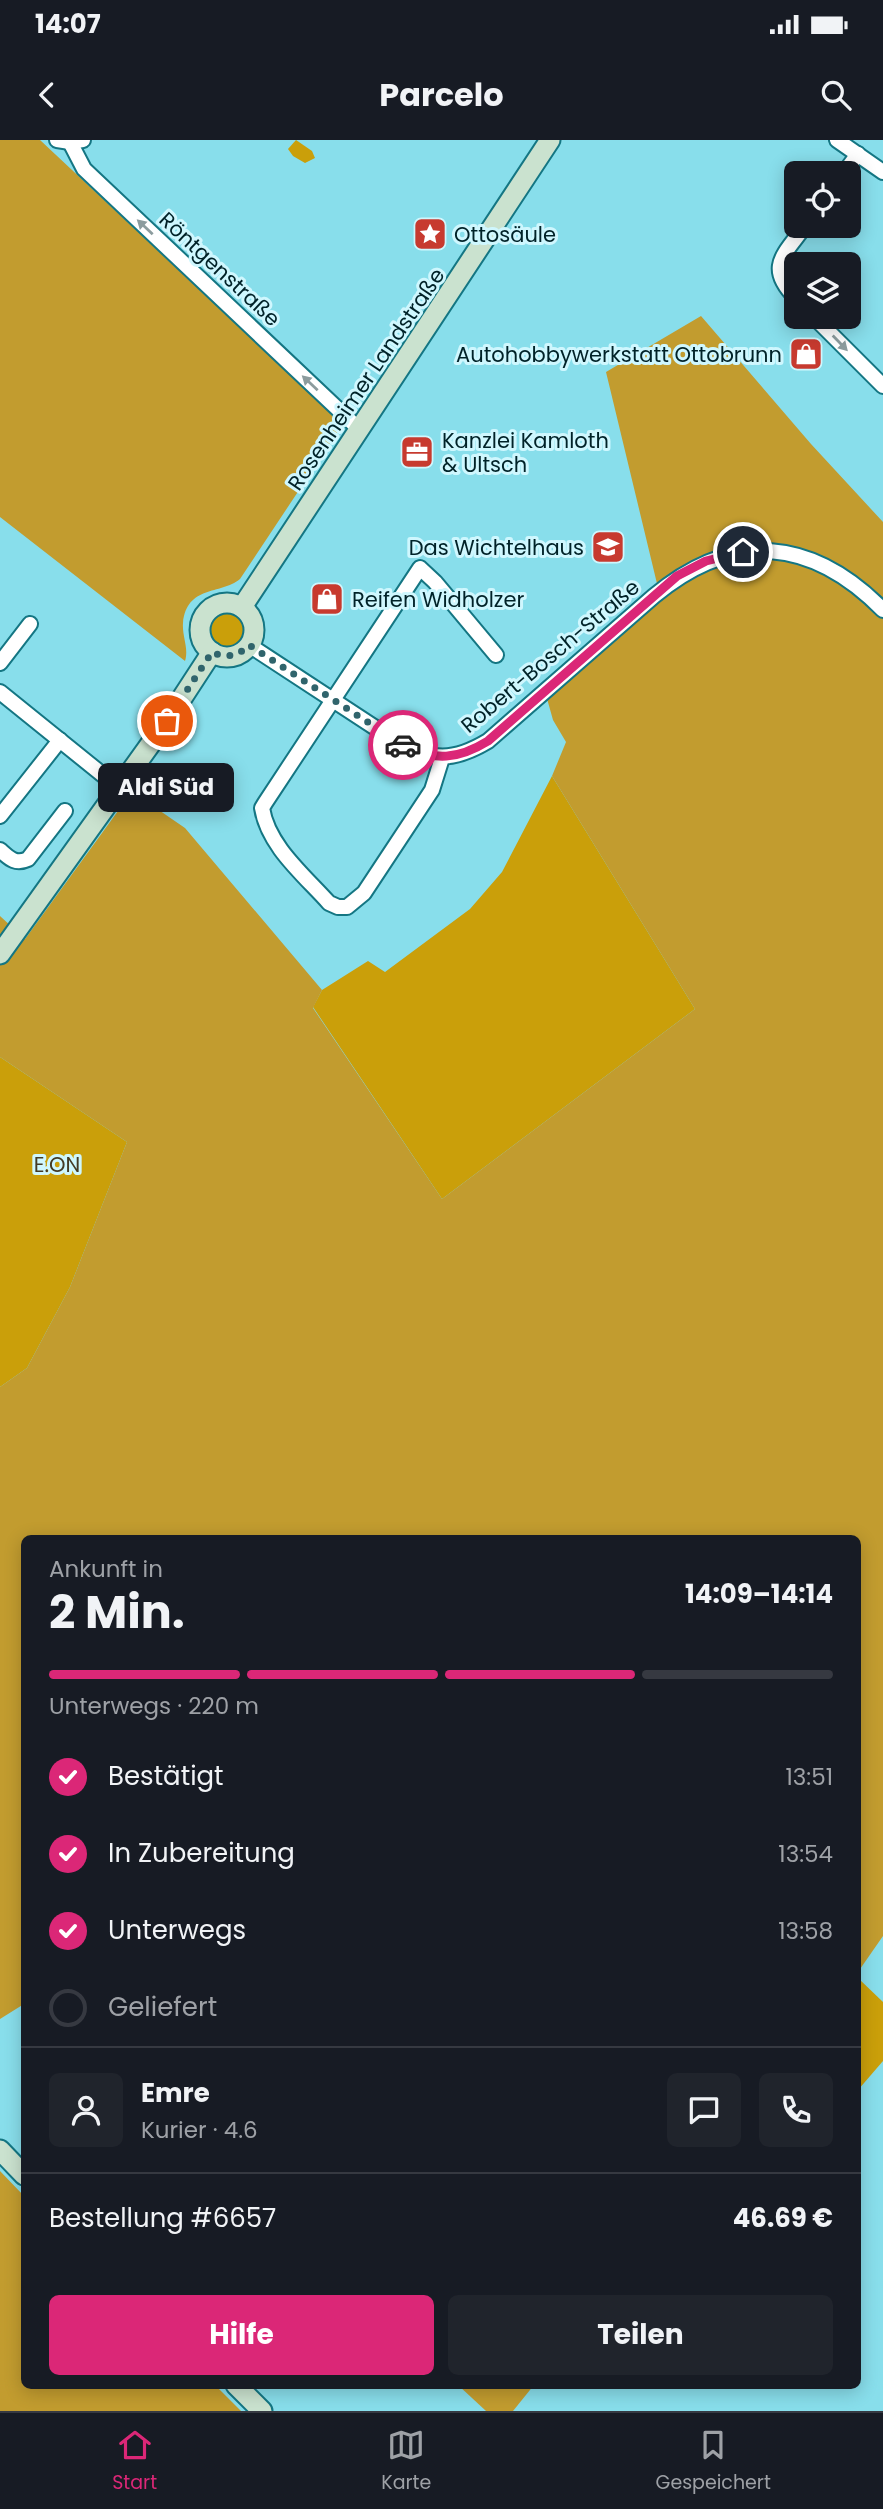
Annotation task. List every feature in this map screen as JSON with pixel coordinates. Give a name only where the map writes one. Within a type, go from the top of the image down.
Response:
[{"type":"main road","name":"Rosenheimer Landstraße","points":[[242,607],[550,140]]},
{"type":"main road","points":[[222,603],[242,607],[253,624],[249,645],[236,655],[212,652],[201,635],[201,624],[205,615],[212,607],[222,603]]},
{"type":"main road","points":[[0,954],[212,652]]},
{"type":"main road","points":[[0,2150],[21,2172]]},
{"type":"main road","points":[[240,2389],[262,2411]]},
{"type":"street","points":[[836,140],[883,172]]},
{"type":"street","name":"Röntgenstraße","points":[[70,141],[84,169],[360,430]]},
{"type":"street","points":[[853,161],[859,154]]},
{"type":"street","points":[[784,254],[778,269],[784,283]]},
{"type":"street","points":[[826,329],[883,386]]},
{"type":"street","name":"Robert-Bosch-Straße","points":[[442,758],[472,751],[488,741],[677,576],[706,561],[743,552],[777,551],[796,555],[833,569],[867,594],[883,610]]},
{"type":"street","points":[[249,645],[332,700],[413,751],[442,758],[432,790],[364,893],[347,907],[338,907],[329,903],[275,842],[267,830],[262,808],[332,700],[421,568],[496,655]]},
{"type":"street","points":[[0,663],[30,624]]},
{"type":"street","points":[[0,692],[119,788]]},
{"type":"street","points":[[0,816],[60,740]]},
{"type":"street","points":[[0,850],[13,861],[22,862],[28,859],[65,811]]},
{"type":"green space","points":[[296,140],[312,151],[315,158],[305,163],[293,156],[288,149]]},
{"type":"green space","points":[[227,609],[241,615],[247,629],[241,643],[227,649],[213,643],[207,629],[213,615]]},
{"type":"green space","points":[[552,776],[695,1009],[442,1199],[313,1007],[322,990],[368,961],[385,972],[470,909],[502,872]]},
{"type":"green space","name":"E.ON","points":[[0,1057],[127,1142],[70,1287],[27,1368],[0,1387]]},
{"type":"green space","points":[[861,1981],[883,2002],[883,2061],[861,2087]]},
{"type":"shaded area","points":[[0,140],[40,140],[343,424],[240,579],[205,593],[191,602],[183,623],[185,661],[0,517]]},
{"type":"shaded area","points":[[701,316],[811,444],[883,522],[883,1936],[861,1968],[861,1535],[21,1535],[21,2006],[0,2019],[0,1387],[27,1368],[70,1287],[127,1142],[0,1057],[0,916],[25,939],[134,793],[185,828],[322,990],[313,1008],[442,1199],[695,1009],[552,776],[566,742],[553,720],[546,695],[660,596],[606,372]]},
{"type":"shaded area","points":[[0,2171],[21,2193],[21,2389],[219,2389],[241,2411],[0,2411]]},
{"type":"shaded area","points":[[462,2389],[531,2389],[513,2411],[486,2411]]},
{"type":"way so far","points":[[167,721],[212,652],[236,655],[249,645],[403,745]]},
{"type":"place","name":"Ottosäule","points":[[430,234]]},
{"type":"place","name":"Autohobbywerkstatt Ottobrunn","points":[[806,354]]},
{"type":"place","name":"Kanzlei Kamloth & Ultsch","points":[[417,452]]},
{"type":"place","name":"Das Wichtelhaus","points":[[608,547]]},
{"type":"place","name":"Reifen Widholzer","points":[[327,599]]},
{"type":"place","name":"Aldi Süd","points":[[167,721]]},
{"type":"route","points":[[403,745],[430,757],[442,758],[472,751],[488,741],[677,576],[706,561],[743,552]]}]
